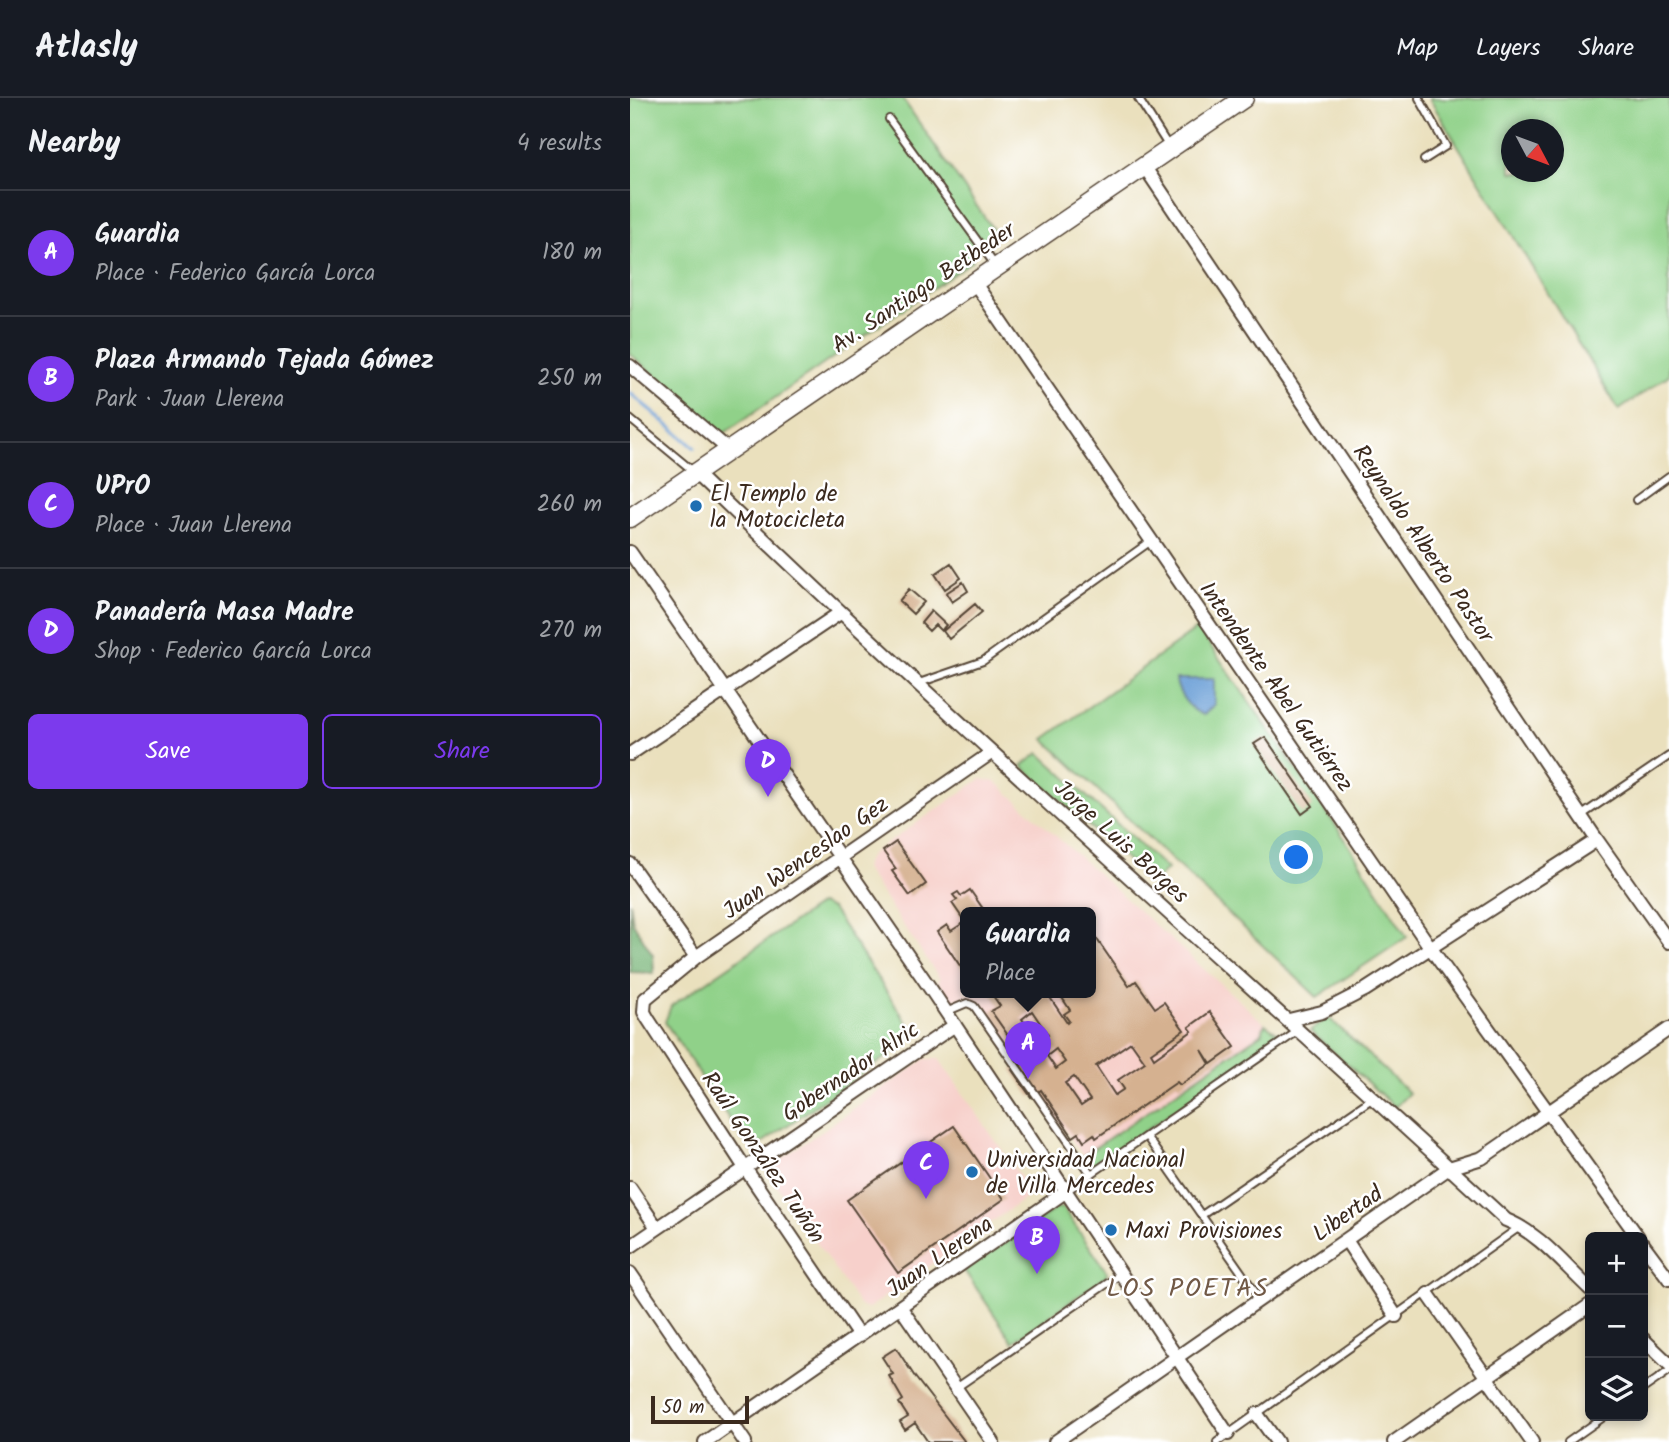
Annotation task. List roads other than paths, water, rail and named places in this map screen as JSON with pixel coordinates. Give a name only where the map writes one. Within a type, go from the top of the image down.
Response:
[{"type":"main road","name":"Av. Santiago Betbeder","points":[[630,518],[1244,98]]},
{"type":"street","name":"Reynaldo Alberto Pastor","points":[[1144,166],[1597,840],[1669,942]]},
{"type":"street","name":"Intendente Abel Gutiérrez","points":[[974,282],[1546,1113],[1634,1232]]},
{"type":"street","points":[[630,366],[729,450]]},
{"type":"street","name":"Jorge Luis Borges","points":[[695,473],[839,613],[991,753],[1289,1020],[1506,1220],[1521,1226],[1585,1284]]},
{"type":"street","points":[[630,552],[955,1024],[1228,1434]]},
{"type":"street","points":[[630,754],[839,613]]},
{"type":"street","name":"Juan Wenceslao Gez","points":[[645,999],[696,957],[991,753]]},
{"type":"street","points":[[1289,1020],[1322,1012],[1365,990],[1597,840]]},
{"type":"street","points":[[630,864],[696,957]]},
{"type":"street","name":"Raúl González Tuñón","points":[[645,999],[644,1012],[859,1336]]},
{"type":"street","name":"Gobernador Alric","points":[[630,1247],[955,1024]]},
{"type":"street","name":"Libertad","points":[[1055,1442],[1449,1168],[1482,1157],[1669,1029]]},
{"type":"street","points":[[630,1188],[657,1227]]},
{"type":"street","name":"Juan Llerena","points":[[705,1442],[1065,1192]]},
{"type":"street","points":[[1346,1240],[1396,1316]]},
{"type":"street","points":[[1648,1251],[1669,1279]]},
{"type":"street","points":[[630,1273],[745,1442]]},
{"type":"street","points":[[1428,1294],[1532,1442]]},
{"type":"street","points":[[901,1308],[993,1442]]},
{"type":"street","points":[[1394,1442],[1585,1308]]},
{"type":"street","points":[[1648,1344],[1669,1364]]},
{"type":"street","points":[[1257,1414],[1277,1442]]},
{"type":"lane","points":[[1138,98],[1170,148]]},
{"type":"lane","points":[[1419,98],[1446,146],[1424,160]]},
{"type":"lane","points":[[889,119],[996,267]]},
{"type":"lane","name":"Jorge Luis Borges","points":[[630,419],[695,473]]},
{"type":"lane","points":[[1636,500],[1669,476]]},
{"type":"lane","points":[[916,684],[983,661],[1151,541]]},
{"type":"lane","points":[[1582,815],[1669,755]]},
{"type":"lane","points":[[946,1012],[967,1003],[974,1006],[1091,1174]]},
{"type":"lane","name":"Juan Llerena","points":[[1065,1192],[1299,1030]]},
{"type":"lane","points":[[1202,1216],[1373,1098]]},
{"type":"lane","points":[[1146,1136],[1260,1299]]},
{"type":"lane","points":[[1217,1442],[1521,1226]]},
{"type":"lane","points":[[956,1388],[1121,1274]]},
{"type":"lane","points":[[1648,1386],[1669,1371]]},
{"type":"lane","points":[[1568,1442],[1598,1421]]},
{"type":"water","points":[[1176,679],[1214,679],[1214,705],[1204,715],[1194,710],[1182,695]]},
{"type":"waterway","points":[[630,393],[694,447]]},
{"type":"place","name":"El Templo de la Motocicleta","points":[[696,506]]},
{"type":"place","name":"Panadería Masa Madre","points":[[768,797]]},
{"type":"place","name":"Guardia","points":[[1028,1079]]},
{"type":"place","name":"Universidad Nacional de Villa Mercedes","points":[[972,1172]]},
{"type":"place","name":"UPrO","points":[[926,1199]]},
{"type":"place","name":"Maxi Provisiones","points":[[1111,1230]]},
{"type":"place","name":"Plaza Armando Tejada Gómez","points":[[1037,1274]]},
{"type":"district","name":"LOS POETAS","points":[[1188,1287]]}]
